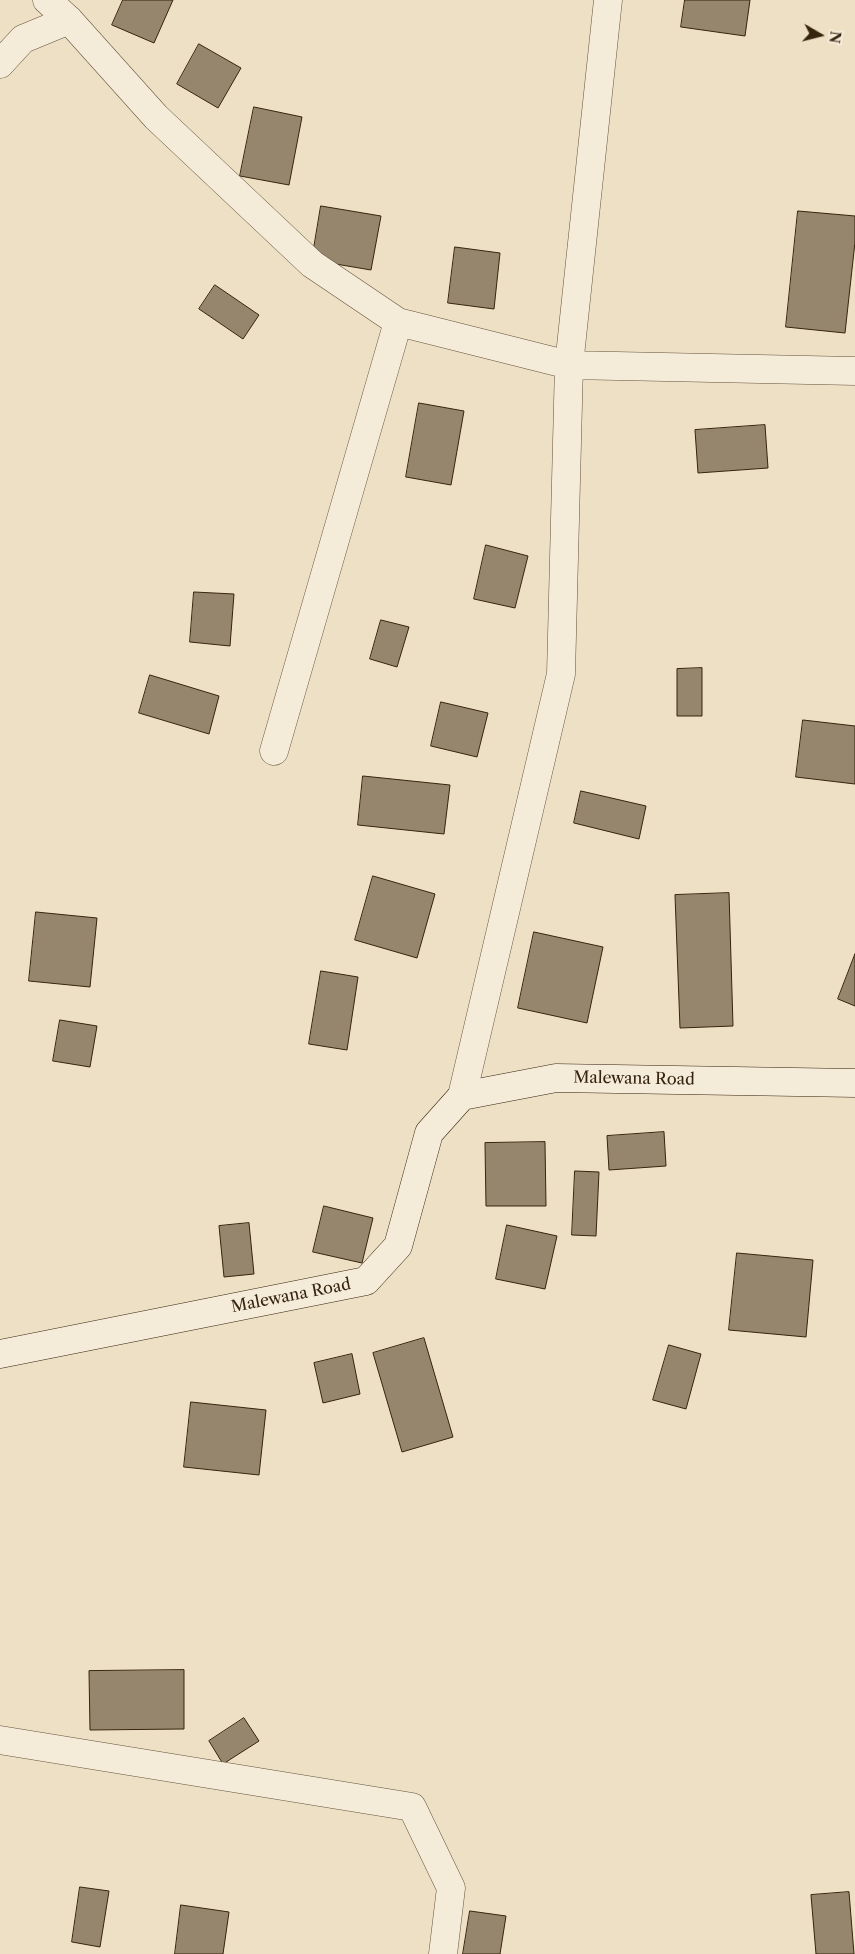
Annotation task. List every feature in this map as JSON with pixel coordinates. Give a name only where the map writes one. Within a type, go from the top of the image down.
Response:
[{"type":"street","points":[[47,0],[69,20],[156,117],[312,264],[398,322],[569,365],[855,371]]},
{"type":"street","points":[[462,1096],[561,674],[569,365],[608,0]]},
{"type":"street","points":[[0,64],[23,39],[69,20]]},
{"type":"street","points":[[274,752],[398,322]]},
{"type":"street","name":"Malewana Road","points":[[0,1354],[366,1281],[398,1246],[429,1132],[462,1096],[556,1078],[855,1082]]},
{"type":"street","points":[[0,1740],[412,1807],[452,1888],[443,1954]]},
{"type":"building","points":[[123,0],[173,0],[154,43],[112,25]]},
{"type":"building","points":[[685,0],[750,0],[745,36],[681,27]]},
{"type":"building","points":[[199,44],[241,68],[218,108],[177,84]]},
{"type":"building","points":[[254,107],[302,117],[289,185],[240,176]]},
{"type":"building","points":[[321,206],[381,216],[371,270],[312,260]]},
{"type":"building","points":[[798,211],[855,216],[855,242],[845,333],[786,327]]},
{"type":"building","points":[[455,247],[500,253],[494,309],[448,303]]},
{"type":"building","points":[[215,285],[259,315],[243,339],[199,309]]},
{"type":"building","points":[[419,403],[464,411],[451,485],[406,477]]},
{"type":"building","points":[[765,425],[768,468],[698,473],[695,430]]},
{"type":"building","points":[[486,545],[528,556],[515,608],[474,599]]},
{"type":"building","points":[[194,592],[234,594],[230,646],[190,642]]},
{"type":"building","points":[[381,620],[409,627],[397,667],[370,659]]},
{"type":"building","points":[[702,668],[702,716],[677,716],[677,669]]},
{"type":"building","points":[[150,675],[219,696],[209,734],[139,713]]},
{"type":"building","points":[[441,702],[488,713],[477,757],[431,746]]},
{"type":"building","points":[[803,720],[855,726],[855,784],[796,777]]},
{"type":"building","points":[[363,776],[450,785],[444,834],[358,825]]},
{"type":"building","points":[[581,791],[646,806],[639,839],[574,823]]},
{"type":"building","points":[[373,876],[435,894],[417,958],[355,940]]},
{"type":"building","points":[[729,893],[733,1026],[680,1028],[675,895]]},
{"type":"building","points":[[36,912],[97,918],[90,987],[29,981]]},
{"type":"building","points":[[534,932],[603,947],[587,1023],[518,1008]]},
{"type":"building","points":[[855,954],[855,1006],[838,999]]},
{"type":"building","points":[[321,971],[358,977],[347,1050],[309,1044]]},
{"type":"building","points":[[60,1020],[97,1026],[90,1067],[53,1061]]},
{"type":"building","points":[[664,1132],[666,1166],[609,1170],[607,1136]]},
{"type":"building","points":[[545,1142],[546,1206],[486,1206],[485,1143]]},
{"type":"building","points":[[575,1171],[599,1172],[596,1236],[572,1235]]},
{"type":"building","points":[[324,1206],[373,1218],[362,1263],[313,1252]]},
{"type":"building","points":[[249,1223],[254,1274],[224,1277],[219,1226]]},
{"type":"building","points":[[507,1225],[557,1236],[545,1289],[496,1279]]},
{"type":"building","points":[[737,1253],[813,1260],[806,1337],[729,1330]]},
{"type":"building","points":[[424,1338],[453,1437],[402,1452],[373,1353]]},
{"type":"building","points":[[669,1345],[701,1354],[686,1409],[653,1400]]},
{"type":"building","points":[[352,1354],[360,1394],[323,1403],[314,1363]]},
{"type":"building","points":[[191,1402],[266,1410],[259,1475],[184,1467]]},
{"type":"building","points":[[184,1670],[184,1729],[90,1730],[89,1671]]},
{"type":"building","points":[[244,1718],[259,1741],[223,1764],[209,1741]]},
{"type":"building","points":[[80,1887],[109,1891],[100,1947],[72,1942]]},
{"type":"building","points":[[849,1892],[854,1954],[816,1954],[811,1895]]},
{"type":"building","points":[[181,1905],[229,1912],[223,1954],[175,1954]]},
{"type":"building","points":[[470,1911],[506,1916],[500,1954],[463,1954]]}]
